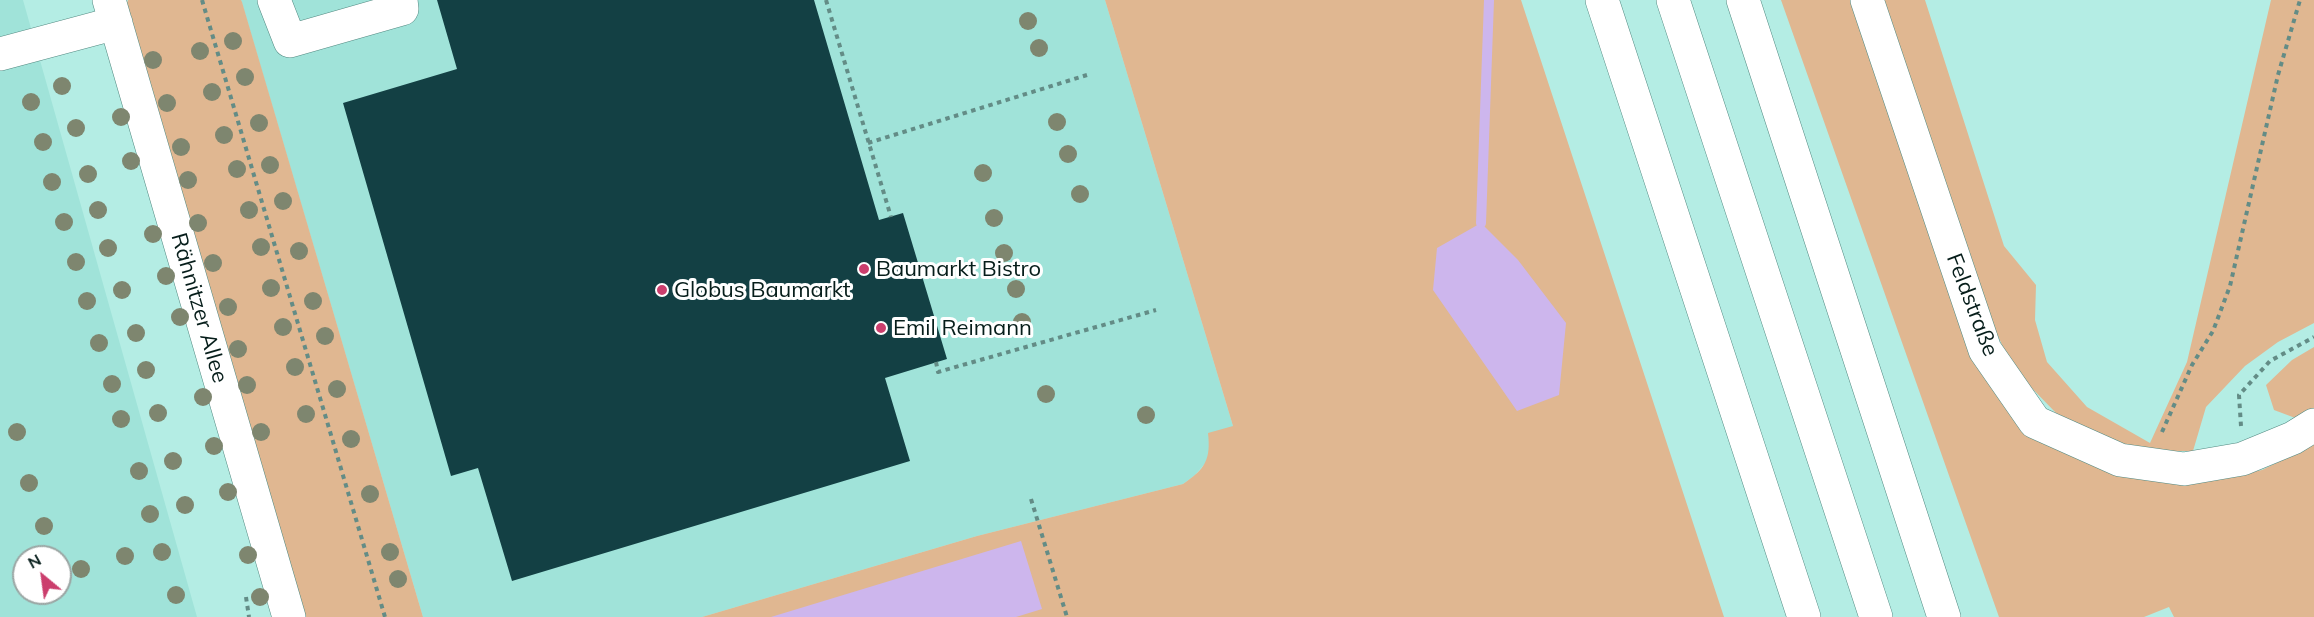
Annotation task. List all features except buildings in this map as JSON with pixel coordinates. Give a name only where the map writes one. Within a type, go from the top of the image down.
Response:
[{"type":"main road","points":[[274,0],[290,41],[402,9],[401,0]]},
{"type":"main road","points":[[1602,0],[1804,617]]},
{"type":"main road","points":[[1673,0],[1876,617]]},
{"type":"main road","points":[[1743,0],[1944,617]]},
{"type":"main road","name":"Feldstraße","points":[[1867,0],[1985,350],[2035,422],[2120,460],[2184,469],[2242,459],[2293,438],[2314,425]]},
{"type":"main road","points":[[0,54],[112,11]]},
{"type":"main road","name":"Rähnitzer Allee","points":[[112,11],[289,617]]},
{"type":"path","points":[[202,0],[385,617]]},
{"type":"path","points":[[826,0],[891,217]]},
{"type":"path","points":[[2148,463],[2192,365],[2212,331],[2230,286],[2278,75],[2300,0]]},
{"type":"path","points":[[868,143],[1087,75]]},
{"type":"path","points":[[936,362],[938,372],[1156,310]]},
{"type":"path","points":[[2242,459],[2240,395],[2270,361],[2314,337]]},
{"type":"path","points":[[1031,500],[1067,617]]},
{"type":"shaded area","points":[[0,0],[23,0],[197,617],[0,617]]},
{"type":"shaded area","points":[[128,0],[241,0],[242,2],[423,617],[306,617],[132,28],[126,6]]},
{"type":"shaded area","points":[[241,0],[1105,0],[1233,426],[1210,450],[1208,460],[1195,475],[1183,484],[977,536],[702,617],[423,617]]},
{"type":"shaded area","points":[[1105,0],[1521,0],[1724,617],[702,617],[977,536],[1183,484],[1197,474],[1205,463],[1208,433],[1233,426]]},
{"type":"shaded area","points":[[1781,0],[1854,0],[1980,371],[2057,445],[2241,474],[2262,470],[2314,444],[2314,617],[2174,617],[2169,607],[2144,617],[1999,617]]},
{"type":"shaded area","points":[[1879,0],[1925,0],[2004,246],[2036,285],[2035,320],[2047,362],[2087,407],[2150,443],[2187,362],[2271,0],[2314,0],[2314,323],[2278,342],[2245,366],[2206,407],[2193,451],[2148,451],[2102,437],[2056,413],[2020,376],[2007,356],[1981,298]]},
{"type":"shaded area","points":[[1481,223],[1518,260],[1566,323],[1559,395],[1517,411],[1433,290],[1437,248]]},
{"type":"shaded area","points":[[2314,347],[2314,409],[2298,419],[2274,410],[2266,385],[2292,360]]},
{"type":"shaded area","points":[[1021,541],[1042,609],[1016,617],[771,617]]},
{"type":"waterway","points":[[1481,223],[1489,0]]},
{"type":"place","name":"Baumarkt Bistro","points":[[864,269]]},
{"type":"place","name":"Globus Baumarkt","points":[[662,290]]},
{"type":"place","name":"Emil Reimann","points":[[881,328]]}]
